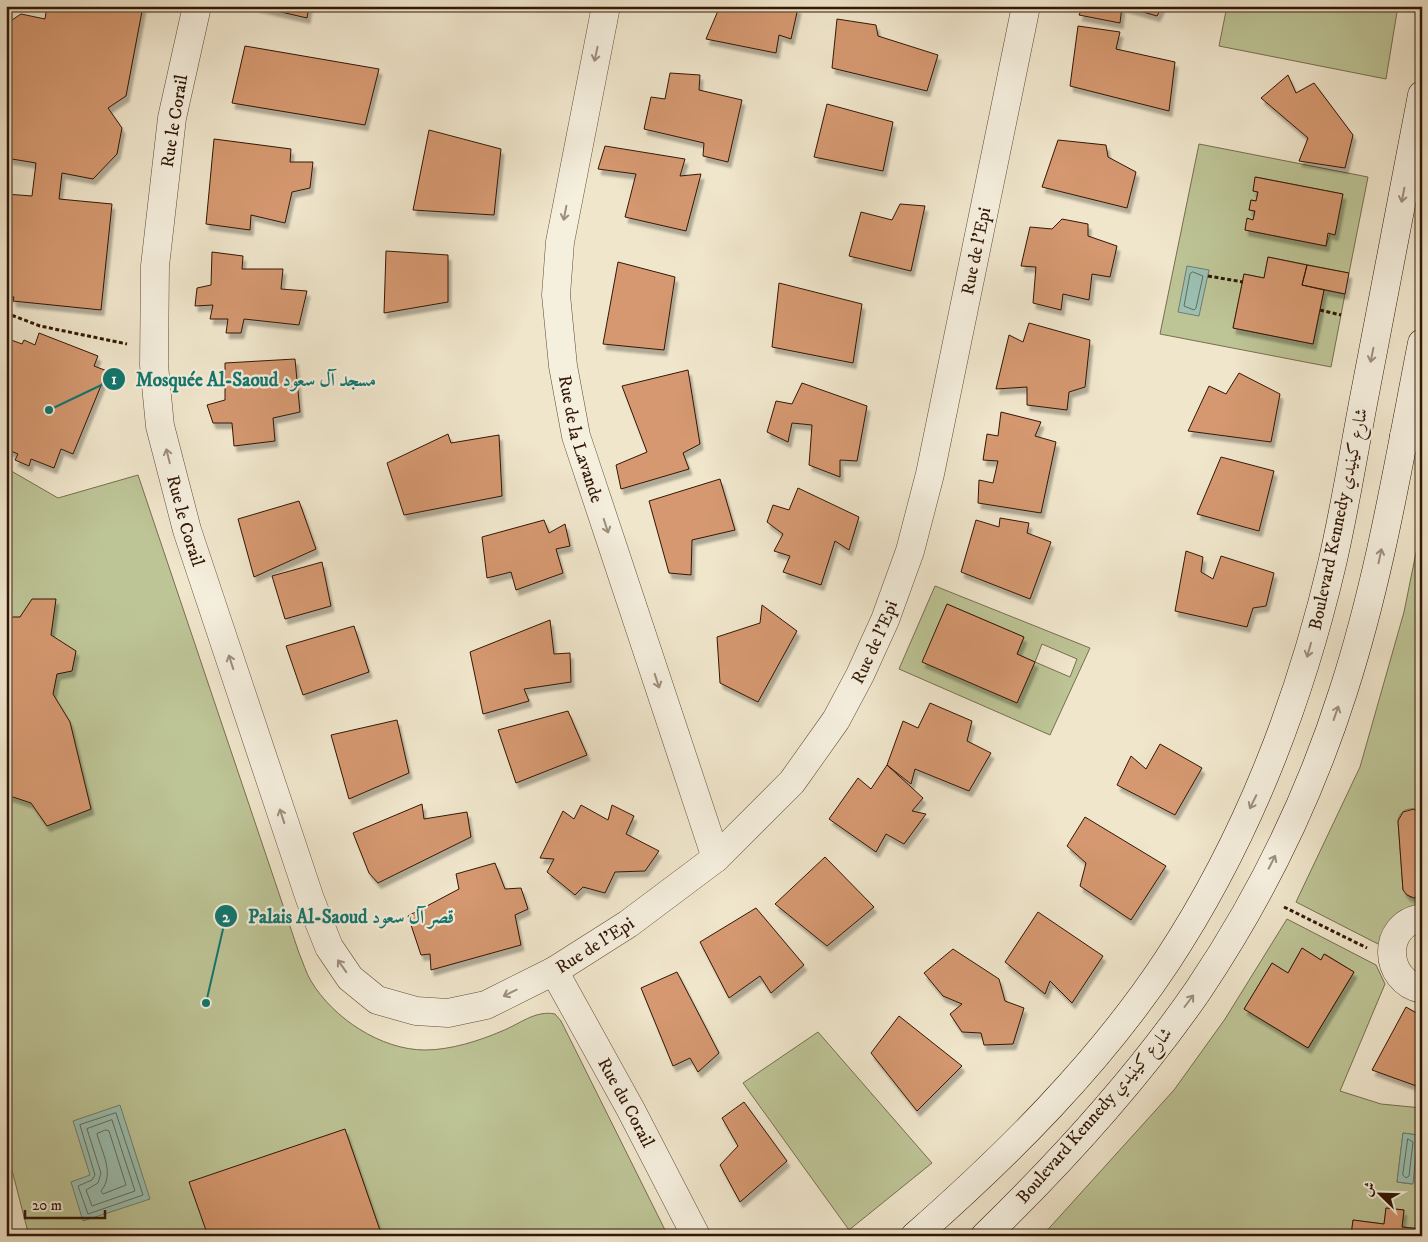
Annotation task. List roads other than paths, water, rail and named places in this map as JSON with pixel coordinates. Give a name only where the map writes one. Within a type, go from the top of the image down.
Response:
[{"type":"street","name":"Rue le Corail","points":[[197,6],[172,118],[155,266],[154,350],[160,426],[187,530],[310,899],[329,947],[350,978],[377,1000]]},
{"type":"street","name":"Rue de la Lavande","points":[[606,6],[560,242],[556,295],[563,366],[576,436],[716,858]]},
{"type":"street","name":"Rue de l'Epi","points":[[377,1000],[416,1011],[448,1013],[486,1005],[554,972],[628,924],[716,858],[792,782],[814,754],[836,720],[860,675],[888,611],[910,551],[930,474],[1026,6]]},
{"type":"street","name":"Boulevard Kennedy شارع كينيدي","points":[[914,1236],[1013,1144],[1064,1090],[1138,1000],[1167,960],[1198,908],[1258,791],[1285,725],[1298,687],[1333,561],[1422,96]]},
{"type":"street","name":"Boulevard Kennedy شارع كينيدي","points":[[985,1236],[1011,1211],[1122,1087],[1199,989],[1242,920],[1276,854],[1320,757],[1354,659],[1413,437],[1422,343]]},
{"type":"street","points":[[1422,918],[1405,925],[1397,933],[1392,943],[1392,960],[1399,977],[1408,985],[1422,989]]},
{"type":"street","name":"Rue du Corail","points":[[554,972],[632,1110],[696,1236]]},
{"type":"street","points":[[998,1236],[1011,1211]]},
{"type":"water","points":[[1187,266],[1209,270],[1199,316],[1178,312]]},
{"type":"water","points":[[120,1105],[150,1199],[83,1221],[71,1182],[90,1175],[73,1121]]},
{"type":"water","points":[[1403,1133],[1418,1135],[1413,1184],[1397,1182]]},
{"type":"place","name":"Mosquée Al-Saoud مسجد آل سعود","points":[[49,410]]},
{"type":"place","name":"Palais Al-Saoud قصر آل سعود","points":[[206,1003]]}]
